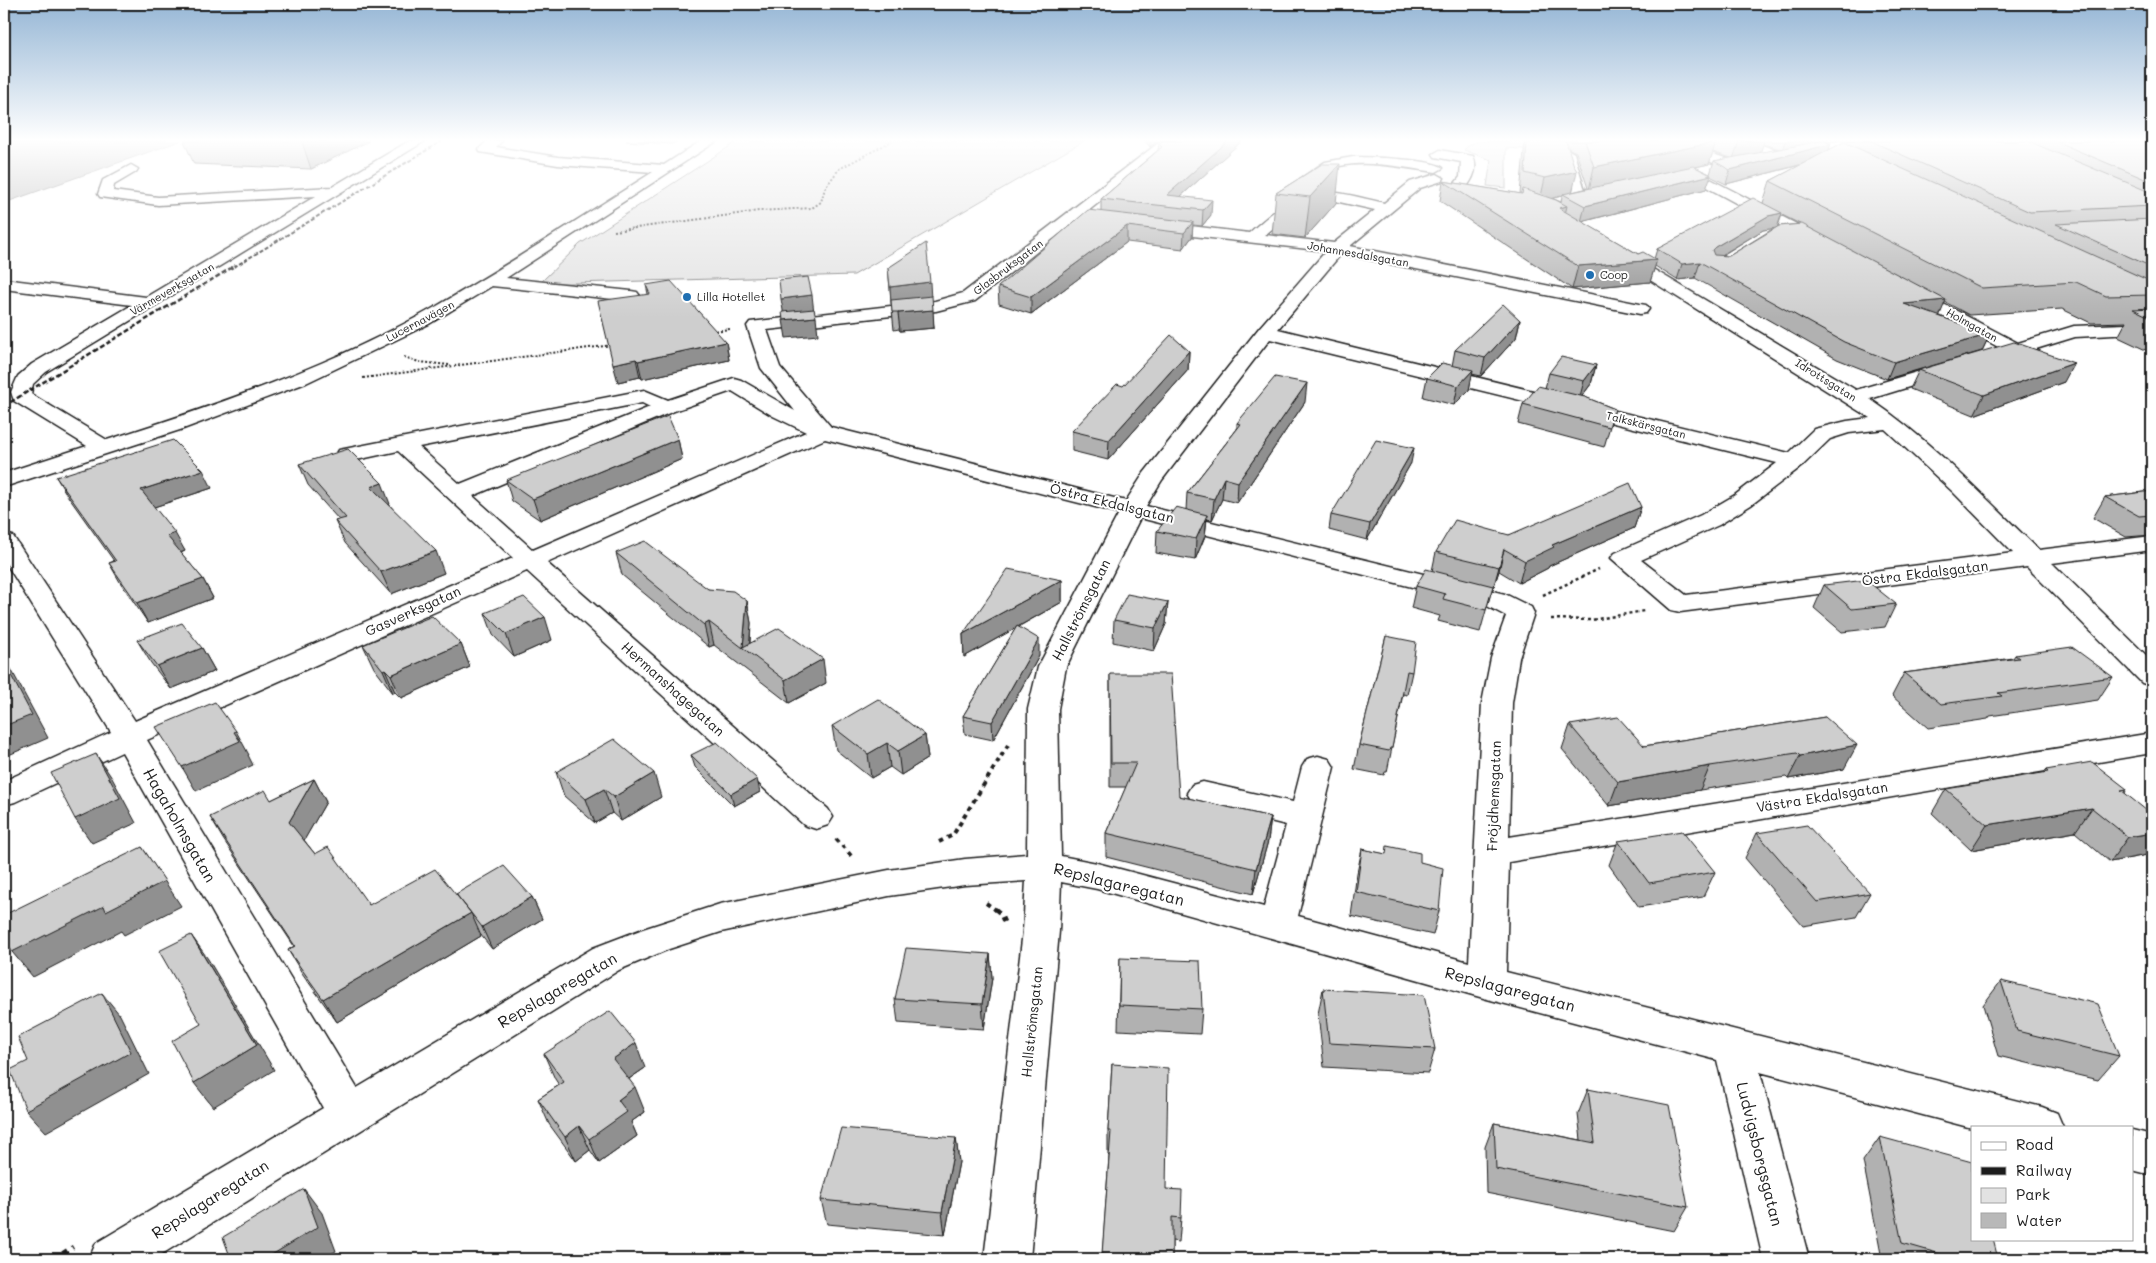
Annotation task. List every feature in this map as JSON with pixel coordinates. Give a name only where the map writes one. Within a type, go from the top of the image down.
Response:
[{"type":"street","points":[[150,200],[177,200]]},
{"type":"street","name":"Värmeverksgatan","points":[[104,447],[21,397],[13,386],[39,368],[148,302],[322,200]]},
{"type":"street","name":"Lucernavägen","points":[[4,480],[189,419],[278,387],[326,366],[420,322],[619,200]]},
{"type":"street","name":"Glasbruksgatan","points":[[756,326],[936,306],[960,301],[978,292],[1096,200]]},
{"type":"street","points":[[1253,238],[1278,216],[1303,200]]},
{"type":"street","points":[[1345,200],[1386,208]]},
{"type":"street","name":"Hallströmsgatan","points":[[1007,1259],[1041,931],[1044,866],[1042,709],[1052,667],[1133,508],[1152,478],[1266,332],[1337,248],[1396,200]]},
{"type":"street","points":[[1569,201],[1573,200]]},
{"type":"street","points":[[1737,200],[1831,249],[1803,251]]},
{"type":"street","points":[[1073,218],[1092,220]]},
{"type":"street","name":"Johannesdalsgatan","points":[[1140,225],[1337,248],[1640,309]]},
{"type":"street","points":[[1769,235],[1800,232]]},
{"type":"street","name":"Idrottsgatan","points":[[1606,245],[1854,397],[1890,422],[1961,487],[2031,559],[2152,677]]},
{"type":"street","points":[[489,281],[631,296]]},
{"type":"street","points":[[4,284],[148,302]]},
{"type":"street","name":"Holmgatan","points":[[1898,285],[2016,349]]},
{"type":"street","points":[[756,326],[771,368],[823,432]]},
{"type":"street","points":[[1854,397],[2074,332],[2152,328]]},
{"type":"street","name":"Talkskärsgatan","points":[[1266,332],[1794,462]]},
{"type":"street","name":"Östra Ekdalsgatan","points":[[457,494],[667,407],[734,384],[780,412],[823,432],[1496,600],[1521,613]]},
{"type":"street","points":[[348,455],[644,396],[667,407]]},
{"type":"street","points":[[1680,604],[1624,558],[1710,520],[1743,500],[1794,462],[1822,434],[1847,427],[1890,422]]},
{"type":"street","name":"Gasverksgatan","points":[[4,794],[129,736],[823,432]]},
{"type":"street","name":"Hermanshagegatan","points":[[403,444],[529,560],[816,817]]},
{"type":"street","name":"Hagaholmsgatan","points":[[4,541],[129,736],[349,1113]]},
{"type":"street","name":"Östra Ekdalsgatan","points":[[1680,604],[2152,543]]},
{"type":"street","name":"Fröjdhemsgatan","points":[[1487,983],[1497,703],[1505,658],[1521,613]]},
{"type":"street","name":"Västra Ekdalsgatan","points":[[1492,852],[2152,743]]},
{"type":"street","points":[[1277,926],[1318,767]]},
{"type":"street","points":[[1203,793],[1305,817]]},
{"type":"street","name":"Repslagaregatan","points":[[112,1259],[349,1113],[606,960],[656,939],[720,918],[889,883],[965,872],[1044,866],[1097,876],[1487,983],[2038,1126]]},
{"type":"street","name":"Ludvigsborgsgatan","points":[[1734,1048],[1786,1259]]},
{"type":"street","points":[[2134,1150],[2152,1155]]},
{"type":"path","points":[[606,232],[759,211],[812,208],[821,200]]},
{"type":"path","points":[[708,332],[756,326]]},
{"type":"path","points":[[360,378],[621,343]]},
{"type":"path","points":[[403,356],[419,362],[458,365]]},
{"type":"path","points":[[1521,613],[1538,598],[1624,558]]},
{"type":"path","points":[[1521,613],[1556,620],[1591,620],[1680,604]]},
{"type":"path","points":[[936,844],[953,836],[1011,740],[1042,709]]},
{"type":"path","points":[[816,817],[857,862]]},
{"type":"green space","points":[[648,200],[983,200],[854,275],[539,284],[580,244]]},
{"type":"building","points":[[1110,200],[1212,200],[1203,210]]},
{"type":"building","points":[[1473,200],[1556,200],[1567,206],[1559,208],[1638,254],[1643,252],[1657,260],[1578,266]]},
{"type":"building","points":[[1574,200],[1610,200],[1585,206]]},
{"type":"building","points":[[1749,200],[1757,200],[1782,213],[1768,216],[1715,247],[1712,250],[1714,255],[1729,256],[1779,226],[1802,224],[1946,300],[1904,304],[1990,334],[1894,362],[1844,342],[1700,262],[1682,264],[1657,249]]},
{"type":"building","points":[[1808,200],[1971,200],[2152,282],[2152,295],[2106,296],[2076,282],[1982,288]]},
{"type":"building","points":[[2003,200],[2152,200],[2152,206],[2030,212]]},
{"type":"building","points":[[1088,210],[1193,222],[1184,233],[1127,226],[1031,297],[998,287]]},
{"type":"building","points":[[2152,219],[2152,267],[2056,224]]},
{"type":"building","points":[[926,243],[930,282],[890,287],[888,268]]},
{"type":"building","points":[[808,277],[812,295],[781,299],[779,280]]},
{"type":"building","points":[[671,281],[726,342],[638,361],[636,359],[613,364],[598,301],[650,294],[646,285]]},
{"type":"building","points":[[932,296],[933,310],[892,312],[891,300]]},
{"type":"building","points":[[1503,304],[1520,320],[1485,358],[1455,350]]},
{"type":"building","points":[[2152,308],[2152,318],[2133,309]]},
{"type":"building","points":[[814,309],[816,317],[783,320],[782,312]]},
{"type":"building","points":[[1171,335],[1189,351],[1109,440],[1072,431],[1117,384],[1123,386]]},
{"type":"building","points":[[2014,342],[2074,363],[1984,395],[1919,370]]},
{"type":"building","points":[[1561,357],[1596,365],[1584,381],[1549,373]]},
{"type":"building","points":[[1442,363],[1473,370],[1458,386],[1427,378]]},
{"type":"building","points":[[1275,377],[1307,383],[1238,482],[1224,478],[1214,499],[1187,493],[1241,424],[1237,423]]},
{"type":"building","points":[[1538,386],[1585,397],[1615,409],[1609,427],[1523,404]]},
{"type":"building","points":[[668,416],[678,439],[533,499],[506,480]]},
{"type":"building","points":[[173,440],[203,470],[141,490],[175,533],[167,536],[203,579],[137,603],[109,563],[116,561],[56,477]]},
{"type":"building","points":[[1376,440],[1414,448],[1370,524],[1331,515]]},
{"type":"building","points":[[348,449],[382,483],[371,487],[436,551],[381,572],[335,521],[346,518],[299,464]]},
{"type":"building","points":[[1630,483],[1641,507],[1552,545],[1554,547],[1525,561],[1504,549],[1499,567],[1436,552],[1455,520],[1509,535]]},
{"type":"building","points":[[2152,491],[2152,515],[2139,516],[2105,497]]},
{"type":"building","points":[[1176,507],[1207,515],[1196,539],[1157,531]]},
{"type":"building","points":[[645,541],[708,589],[733,591],[747,601],[743,647],[779,628],[823,659],[785,680],[709,622],[704,625],[616,553]]},
{"type":"building","points":[[1008,569],[1062,580],[963,634]]},
{"type":"building","points":[[1426,569],[1493,586],[1486,610],[1443,599],[1445,594],[1416,586]]},
{"type":"building","points":[[1866,580],[1896,604],[1852,609],[1824,585]]},
{"type":"building","points":[[1127,594],[1168,602],[1155,628],[1114,620]]},
{"type":"building","points":[[524,597],[545,617],[506,634],[485,613]]},
{"type":"building","points":[[432,616],[461,644],[391,675],[385,669],[383,670],[363,645]]},
{"type":"building","points":[[182,623],[202,648],[157,666],[137,640]]},
{"type":"building","points":[[1017,626],[1039,639],[992,722],[963,716]]},
{"type":"building","points":[[1386,636],[1416,642],[1412,672],[1407,671],[1392,748],[1389,751],[1359,745]]},
{"type":"building","points":[[2072,647],[2113,677],[1998,693],[2002,696],[1941,704],[1904,673],[2019,658],[2015,655]]},
{"type":"building","points":[[4,662],[32,715],[4,726]]},
{"type":"building","points":[[1110,674],[1171,674],[1179,796],[1271,817],[1256,869],[1106,833],[1136,763],[1111,763]]},
{"type":"building","points":[[878,699],[925,735],[898,751],[887,743],[868,754],[832,726]]},
{"type":"building","points":[[215,702],[236,731],[234,732],[240,741],[182,767],[156,727]]},
{"type":"building","points":[[1618,717],[1644,746],[1825,717],[1857,745],[1800,756],[1797,753],[1618,782],[1570,725]]},
{"type":"building","points":[[614,739],[654,773],[614,797],[604,789],[586,799],[556,772]]},
{"type":"building","points":[[717,742],[757,779],[731,794],[691,755]]},
{"type":"building","points":[[96,754],[120,798],[75,819],[51,773]]},
{"type":"building","points":[[2092,762],[2127,789],[2121,790],[2152,815],[2152,833],[2128,837],[2092,808],[1987,825],[1946,789],[2048,772],[2046,770]]},
{"type":"building","points":[[314,779],[289,822],[315,854],[328,847],[369,905],[435,869],[471,913],[323,999],[288,950],[295,946],[210,817],[265,790],[271,800]]},
{"type":"building","points":[[1807,825],[1870,893],[1817,902],[1757,833]]},
{"type":"building","points":[[1682,831],[1715,872],[1649,883],[1618,841]]},
{"type":"building","points":[[1387,846],[1420,853],[1420,862],[1443,868],[1439,911],[1356,892],[1362,849],[1386,854]]},
{"type":"building","points":[[142,847],[165,881],[106,911],[104,906],[12,952],[4,934],[4,915]]},
{"type":"building","points":[[504,866],[532,897],[482,927],[456,894]]},
{"type":"building","points":[[191,935],[257,1045],[194,1083],[172,1041],[201,1024],[159,951]]},
{"type":"building","points":[[906,948],[990,954],[982,1004],[895,999]]},
{"type":"building","points":[[1120,958],[1200,961],[1202,1009],[1119,1005]]},
{"type":"building","points":[[2001,981],[2098,1004],[2119,1056],[2017,1031]]},
{"type":"building","points":[[1323,989],[1424,995],[1435,1049],[1329,1043]]},
{"type":"building","points":[[102,993],[131,1052],[26,1110],[10,1070],[28,1061],[18,1037]]},
{"type":"building","points":[[610,1011],[636,1043],[613,1059],[635,1087],[618,1100],[627,1112],[589,1139],[579,1126],[565,1137],[538,1099],[564,1082],[544,1054]]},
{"type":"building","points":[[1112,1064],[1168,1068],[1166,1189],[1182,1190],[1181,1218],[1172,1217],[1172,1259],[1102,1254],[1111,1131],[1108,1131]]},
{"type":"building","points":[[1588,1089],[1669,1105],[1688,1207],[1496,1169],[1494,1123],[1595,1143]]},
{"type":"building","points":[[841,1128],[956,1138],[942,1212],[821,1200]]},
{"type":"building","points":[[1880,1137],[1971,1162],[1971,1240],[1993,1240],[1998,1259],[1958,1259],[1902,1243]]},
{"type":"building","points":[[304,1189],[318,1227],[265,1259],[231,1259],[223,1237]]},
{"type":"railway","points":[[234,267],[345,200]]},
{"type":"railway","points":[[4,406],[236,265]]},
{"type":"place","name":"Coop","points":[[1590,275]]},
{"type":"place","name":"Lilla Hotellet","points":[[687,297]]}]
